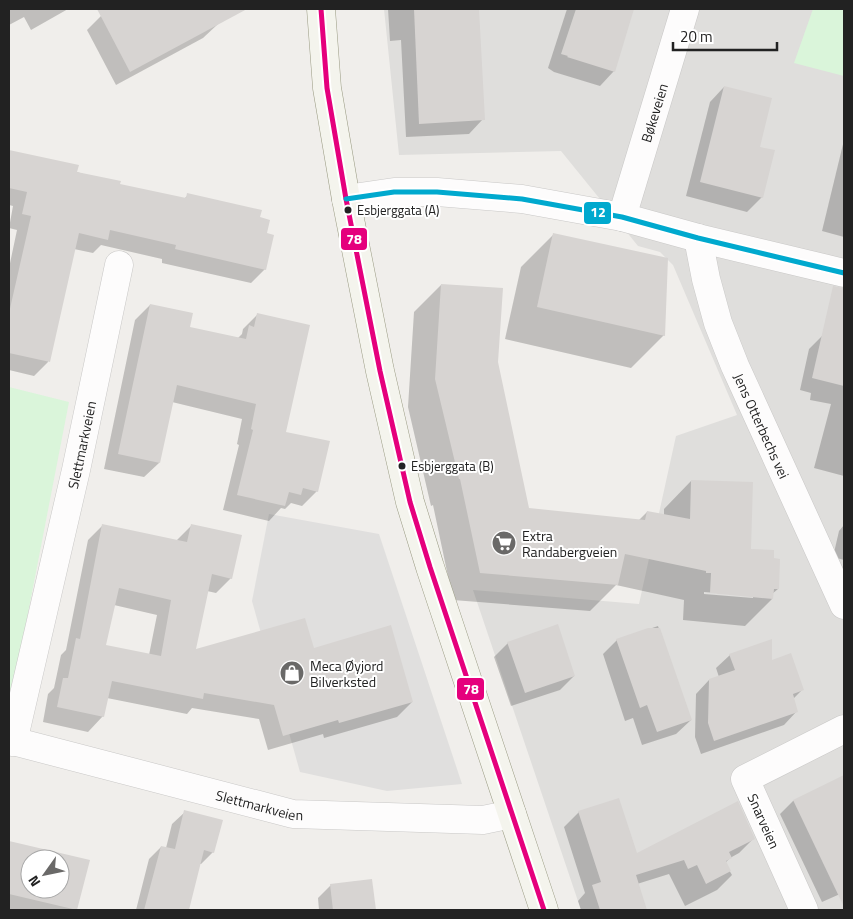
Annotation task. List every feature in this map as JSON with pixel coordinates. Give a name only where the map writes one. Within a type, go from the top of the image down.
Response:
[{"type":"main road","points":[[321,9],[327,88],[346,199],[383,389],[410,502],[544,910]]},
{"type":"street","name":"Bøkeveien","points":[[622,217],[685,9]]},
{"type":"street","points":[[346,199],[394,192],[445,193],[522,199],[622,217],[698,238],[844,273]]},
{"type":"street","name":"Jens Otterbechs vei","points":[[698,238],[708,288],[718,323],[735,366],[844,605]]},
{"type":"street","name":"Slettmarkveien","points":[[119,265],[76,470],[11,741],[293,814],[483,820],[512,814]]},
{"type":"street","name":"Snarveien","points":[[804,910],[745,779],[844,728]]},
{"type":"shaded area","points":[[384,9],[844,9],[844,910],[581,910],[473,590],[639,604],[676,436],[737,415],[673,265],[660,252],[638,246],[561,151],[399,155]]},
{"type":"shaded area","points":[[269,514],[379,534],[462,784],[387,791],[300,772],[252,601]]},
{"type":"green space","points":[[813,9],[844,9],[844,76],[794,63]]},
{"type":"green space","points":[[9,387],[69,402],[10,706],[9,706]]},
{"type":"building","points":[[97,9],[247,9],[130,72]]},
{"type":"building","points":[[414,9],[479,9],[485,120],[419,124]]},
{"type":"building","points":[[576,9],[634,9],[615,72],[561,54]]},
{"type":"building","points":[[724,86],[772,98],[760,147],[775,150],[763,198],[700,182]]},
{"type":"building","points":[[9,150],[79,165],[77,172],[121,181],[120,184],[186,198],[187,193],[262,210],[260,217],[270,220],[267,233],[274,235],[266,270],[175,249],[176,245],[110,230],[108,240],[79,233],[50,362],[9,353],[9,313],[31,216],[22,214],[27,192],[9,188]]},
{"type":"building","points":[[553,233],[668,258],[665,336],[537,307]]},
{"type":"building","points":[[441,284],[503,288],[498,362],[529,508],[645,520],[647,511],[690,519],[691,480],[753,482],[751,549],[774,550],[774,558],[780,559],[779,589],[774,589],[773,599],[710,593],[711,573],[625,554],[618,585],[480,573],[460,479],[435,379]]},
{"type":"building","points":[[833,286],[844,288],[844,386],[812,378]]},
{"type":"building","points":[[150,304],[193,313],[190,327],[246,339],[249,325],[254,327],[257,313],[310,325],[286,432],[330,441],[318,492],[303,488],[301,495],[289,492],[285,506],[237,495],[253,430],[251,429],[256,404],[177,385],[160,463],[118,454]]},
{"type":"building","points":[[102,524],[187,542],[191,524],[242,535],[232,579],[212,574],[196,649],[305,618],[314,648],[391,625],[413,702],[339,723],[338,720],[283,736],[274,705],[204,693],[203,699],[112,681],[104,717],[57,707],[63,678],[68,678],[76,638],[80,639]],"holes":[[[119,588],[171,600],[161,656],[106,645]]]},
{"type":"building","points":[[558,624],[575,676],[525,693],[507,642]]},
{"type":"building","points":[[648,628],[660,628],[692,720],[657,732],[647,705],[640,708],[616,639]]},
{"type":"building","points":[[772,639],[772,660],[791,653],[804,690],[793,694],[798,712],[714,741],[708,723],[709,679],[735,670],[729,654]]},
{"type":"building","points":[[844,775],[844,907],[793,800]]},
{"type":"building","points":[[619,798],[637,853],[738,801],[755,839],[729,852],[732,858],[726,861],[731,871],[706,884],[697,865],[688,869],[684,860],[636,875],[647,910],[600,910],[592,885],[601,882],[578,811]]},
{"type":"building","points":[[184,810],[223,820],[214,853],[204,850],[189,910],[144,910],[161,846],[175,849]]},
{"type":"building","points":[[9,841],[43,849],[20,849],[20,897],[9,894]]},
{"type":"building","points":[[70,855],[90,860],[77,910],[30,899],[70,899]]},
{"type":"building","points":[[372,879],[376,910],[333,910],[330,884]]},
{"type":"transit line","name":"78","points":[[321,9],[327,88],[346,199],[380,371],[410,502],[544,910]]},
{"type":"transit line","name":"12","points":[[346,199],[394,192],[437,192],[522,199],[622,217],[698,238],[844,273]]},
{"type":"place","name":"Esbjerggata (A)","points":[[348,210]]},
{"type":"place","name":"Esbjerggata (B)","points":[[402,466]]},
{"type":"place","name":"Extra Randabergveien","points":[[504,543]]},
{"type":"place","name":"Meca Øyjord Bilverksted","points":[[292,673]]}]
